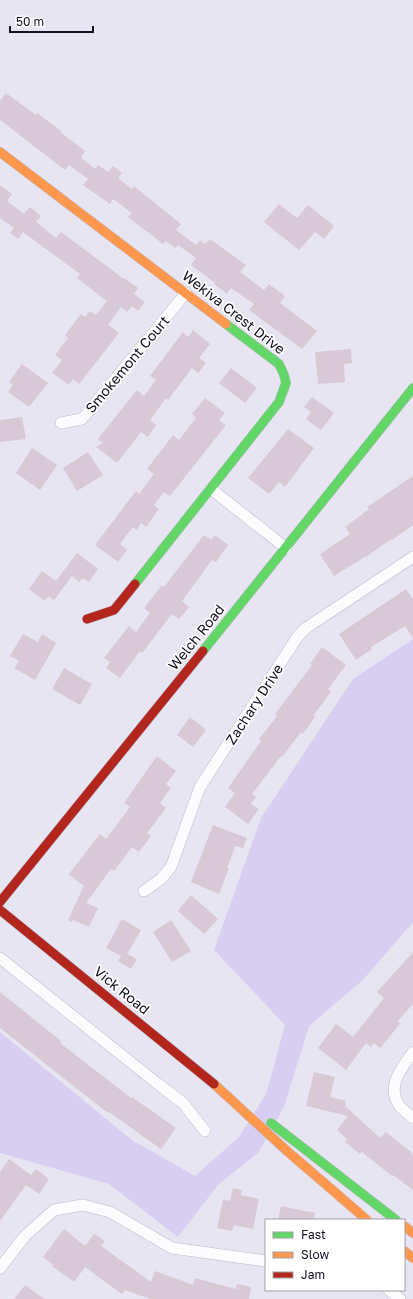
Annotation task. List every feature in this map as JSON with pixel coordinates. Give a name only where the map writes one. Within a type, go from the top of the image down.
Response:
[{"type":"street","name":"Wekiva Crest Drive","points":[[0,152],[279,364],[286,376],[286,387],[279,402],[114,610],[87,619]]},
{"type":"street","name":"Smokemont Court","points":[[61,423],[82,419],[186,293]]},
{"type":"street","name":"Welch Road","points":[[0,902],[286,548],[413,388]]},
{"type":"street","points":[[211,489],[286,548]]},
{"type":"street","name":"Zachary Drive","points":[[144,891],[161,879],[171,867],[200,787],[298,636],[306,628],[413,557]]},
{"type":"street","name":"Vick Road","points":[[0,910],[226,1093],[287,1151],[366,1219]]},
{"type":"street","points":[[0,958],[184,1103],[205,1132]]},
{"type":"street","points":[[413,1052],[398,1075],[393,1093],[399,1106],[413,1118]]},
{"type":"street","name":"Vick Road","points":[[226,1093],[265,1119],[395,1219]]},
{"type":"street","points":[[0,1268],[25,1236],[54,1210],[83,1205],[110,1212],[172,1248],[265,1261]]},
{"type":"street","points":[[405,1227],[413,1233]]},
{"type":"street","points":[[405,1252],[413,1258]]},
{"type":"street","points":[[390,1291],[400,1299]]},
{"type":"shaded area","points":[[413,639],[413,922],[363,980],[309,1026],[284,1107],[258,1153],[218,1185],[178,1237],[109,1184],[0,1153],[0,1032],[132,1140],[195,1176],[239,1137],[266,1094],[285,1025],[214,950],[261,818],[353,679]]},
{"type":"building","points":[[6,93],[36,115],[37,113],[85,151],[81,158],[95,169],[98,165],[108,172],[113,166],[122,173],[118,178],[132,189],[134,186],[181,224],[176,230],[196,245],[200,240],[205,244],[210,239],[246,265],[240,272],[264,290],[269,284],[285,296],[280,303],[317,331],[302,349],[249,310],[254,304],[231,288],[227,294],[191,265],[196,258],[178,245],[175,248],[166,241],[163,244],[128,217],[132,213],[113,199],[110,204],[83,185],[88,179],[69,165],[65,170],[0,120],[0,101]]},
{"type":"building","points":[[0,185],[12,194],[7,201],[24,214],[30,207],[41,216],[36,222],[56,238],[61,232],[138,288],[134,294],[145,302],[138,311],[132,306],[127,312],[121,307],[108,325],[119,333],[79,384],[73,379],[69,385],[52,373],[62,360],[55,355],[68,338],[65,335],[81,314],[85,317],[90,311],[96,315],[107,301],[77,278],[80,274],[23,232],[18,239],[10,233],[14,228],[0,218]]},
{"type":"building","points":[[279,204],[297,218],[308,205],[334,226],[324,239],[315,232],[299,250],[264,222]]},
{"type":"building","points":[[193,330],[210,344],[199,358],[206,363],[198,373],[192,368],[168,400],[166,398],[150,420],[156,425],[148,437],[141,432],[117,463],[96,447],[103,443],[98,439],[137,390],[144,396],[156,380],[150,376],[183,332],[188,337]]},
{"type":"building","points":[[351,349],[352,363],[344,364],[345,382],[318,384],[315,352]]},
{"type":"building","points":[[22,364],[48,383],[29,407],[8,392],[13,385],[9,382]]},
{"type":"building","points":[[231,368],[257,388],[245,403],[219,383]]},
{"type":"building","points":[[312,397],[334,413],[321,430],[306,419],[311,412],[304,407]]},
{"type":"building","points":[[205,398],[225,413],[219,420],[226,425],[170,496],[164,492],[154,505],[159,509],[146,527],[141,523],[137,530],[133,527],[120,544],[127,550],[118,562],[95,545],[136,491],[139,494],[154,474],[147,469],[173,435],[179,440],[196,418],[192,414]]},
{"type":"building","points":[[22,417],[26,439],[0,442],[0,420]]},
{"type":"building","points":[[288,429],[314,448],[285,487],[279,482],[269,494],[248,478]]},
{"type":"building","points":[[32,448],[57,465],[40,490],[16,473]]},
{"type":"building","points":[[88,452],[103,475],[77,491],[63,468]]},
{"type":"building","points":[[413,476],[413,525],[366,557],[334,576],[320,554],[350,534],[345,527],[369,509],[367,507]]},
{"type":"building","points":[[204,535],[211,540],[215,535],[228,545],[216,562],[212,560],[182,601],[189,607],[179,619],[172,614],[142,653],[140,651],[120,678],[106,668],[110,662],[104,658],[129,626],[136,632],[150,613],[144,608],[162,585],[164,587]]},
{"type":"building","points":[[77,553],[98,569],[89,582],[83,578],[79,582],[72,576],[54,600],[48,596],[45,601],[29,589],[42,571],[56,581]]},
{"type":"building","points":[[406,589],[413,600],[413,638],[405,626],[371,647],[372,649],[356,660],[339,634]]},
{"type":"building","points":[[23,634],[38,642],[42,634],[56,643],[35,680],[14,668],[19,661],[10,656]]},
{"type":"building","points":[[322,647],[346,665],[328,689],[331,692],[313,716],[315,717],[303,734],[301,732],[252,794],[256,797],[251,804],[259,809],[248,824],[225,807],[235,793],[228,788],[261,741],[259,739],[277,716],[275,714],[312,665],[310,664]]},
{"type":"building","points":[[64,668],[92,684],[80,705],[52,689]]},
{"type":"building","points":[[190,717],[206,730],[193,747],[177,735]]},
{"type":"building","points":[[157,756],[176,771],[166,784],[171,788],[160,803],[166,808],[147,833],[151,836],[139,852],[132,847],[114,871],[111,869],[86,903],[98,908],[89,927],[73,920],[71,922],[68,920],[84,886],[69,874],[100,834],[106,839],[130,807],[124,803]]},
{"type":"building","points":[[213,825],[247,838],[243,848],[235,846],[227,868],[229,868],[219,894],[191,882]]},
{"type":"building","points":[[191,895],[218,919],[204,934],[178,911]]},
{"type":"building","points":[[122,919],[141,930],[127,954],[137,959],[131,969],[118,961],[121,956],[106,948]]},
{"type":"building","points":[[171,920],[191,951],[172,962],[153,932]]},
{"type":"building","points":[[413,952],[413,1004],[398,1021],[400,1024],[380,1048],[374,1043],[371,1047],[366,1043],[346,1070],[318,1048],[336,1024],[353,1037],[384,998],[377,992]]},
{"type":"building","points":[[0,992],[61,1041],[60,1043],[131,1098],[132,1097],[176,1128],[161,1149],[109,1112],[108,1113],[0,1028]]},
{"type":"building","points":[[314,1072],[335,1077],[330,1097],[346,1101],[345,1106],[380,1138],[386,1132],[413,1154],[413,1190],[393,1175],[392,1176],[362,1152],[360,1154],[345,1142],[347,1139],[337,1130],[348,1116],[306,1106]]},
{"type":"building","points":[[9,1159],[31,1175],[36,1169],[49,1179],[39,1194],[26,1185],[0,1221],[0,1172]]},
{"type":"building","points":[[233,1188],[242,1190],[241,1195],[259,1199],[253,1229],[234,1225],[232,1231],[217,1228],[223,1199],[230,1201]]},
{"type":"building","points":[[281,1206],[315,1213],[314,1219],[278,1219]]},
{"type":"building","points":[[64,1229],[85,1246],[94,1234],[105,1241],[101,1246],[151,1282],[155,1271],[193,1285],[195,1278],[236,1289],[237,1284],[251,1287],[249,1299],[150,1299],[125,1290],[122,1294],[85,1267],[74,1282],[52,1266],[53,1265],[43,1257]]},
{"type":"building","points":[[25,1285],[44,1299],[14,1299]]},
{"type":"traffic: fast","points":[[135,584],[279,402],[286,383],[279,364],[226,324]]},
{"type":"traffic: fast","points":[[203,651],[413,388]]},
{"type":"traffic: fast","points":[[271,1123],[395,1219]]},
{"type":"traffic: slow","points":[[0,152],[226,324]]},
{"type":"traffic: slow","points":[[214,1084],[287,1151],[366,1219]]},
{"type":"traffic: slow","points":[[405,1227],[413,1233]]},
{"type":"traffic: slow","points":[[405,1252],[413,1258]]},
{"type":"traffic: jam","points":[[87,619],[114,610],[135,584]]},
{"type":"traffic: jam","points":[[0,902],[203,651]]},
{"type":"traffic: jam","points":[[0,910],[214,1084]]}]
